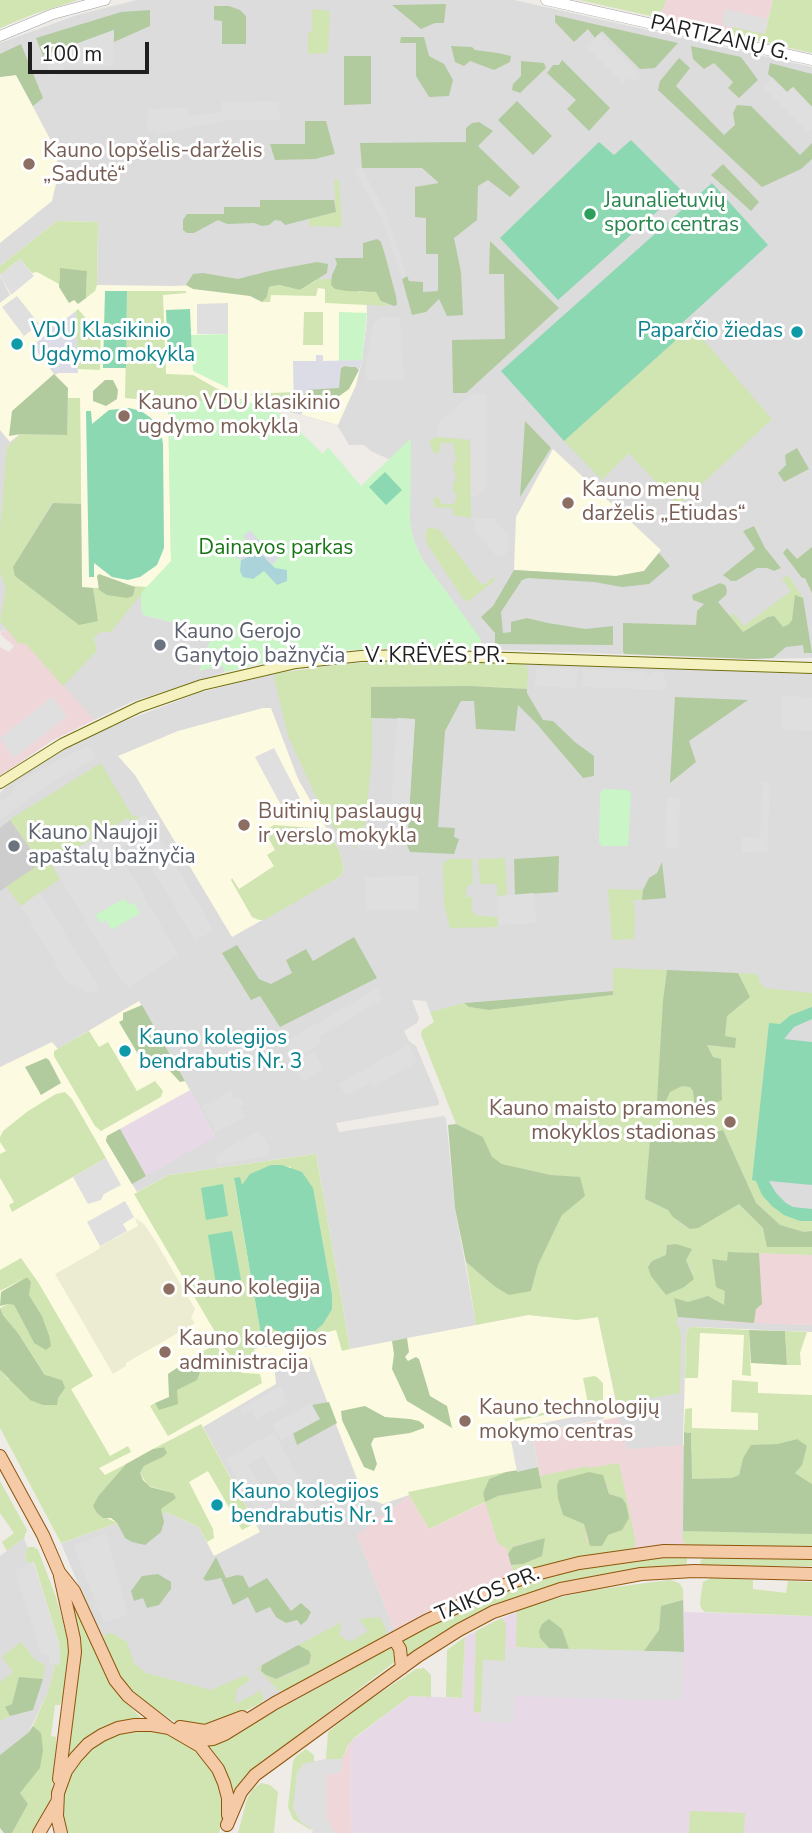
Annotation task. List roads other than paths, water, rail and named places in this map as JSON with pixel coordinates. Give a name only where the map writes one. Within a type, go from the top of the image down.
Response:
[{"type":"main road","name":"V. KRĖVĖS PR.","points":[[0,783],[62,744],[139,707],[202,685],[296,663],[360,656],[418,655],[812,668]]},
{"type":"main road","points":[[0,1456],[43,1535],[59,1572],[74,1639],[75,1652],[58,1798],[61,1833]]},
{"type":"main road","name":"TAIKOS PR.","points":[[193,1741],[213,1739],[225,1734],[275,1703],[394,1639],[474,1599],[536,1574],[614,1557],[664,1550],[812,1553]]},
{"type":"main road","points":[[694,1571],[694,1562],[703,1550]]},
{"type":"main road","name":"TAIKOS PR.","points":[[227,1830],[241,1792],[255,1775],[401,1668],[459,1630],[521,1601],[618,1577],[694,1571],[812,1574]]},
{"type":"main road","points":[[59,1572],[74,1591],[115,1681],[128,1696],[210,1756],[224,1783],[228,1798],[227,1830]]},
{"type":"main road","points":[[394,1639],[400,1649],[401,1668]]},
{"type":"main road","points":[[151,1714],[187,1730],[199,1732],[212,1730],[275,1703]]},
{"type":"main road","points":[[39,1833],[58,1798],[66,1772],[88,1744],[118,1728],[152,1725],[169,1728]]},
{"type":"street","points":[[0,36],[53,15],[105,0]]},
{"type":"street","name":"PARTIZANŲ G.","points":[[546,0],[812,60]]},
{"type":"water","points":[[255,554],[262,555],[275,568],[287,570],[287,581],[277,585],[264,571],[253,579],[243,577],[240,571],[241,560]]},
{"type":"place","name":"Kauno lopšelis-darželis „Sadutė“","points":[[29,164]]},
{"type":"place","name":"Jaunalietuvių sporto centras","points":[[590,214]]},
{"type":"place","name":"Paparčio žiedas","points":[[797,332]]},
{"type":"place","name":"VDU Klasikinio Ugdymo mokykla","points":[[17,344]]},
{"type":"place","name":"Kauno VDU klasikinio ugdymo mokykla","points":[[124,416]]},
{"type":"place","name":"Kauno menų darželis „Etiudas“","points":[[568,503]]},
{"type":"place","name":"Kauno Gerojo Ganytojo bažnyčia","points":[[160,645]]},
{"type":"place","name":"Buitinių paslaugų ir verslo mokykla","points":[[244,825]]},
{"type":"place","name":"Kauno Naujoji apaštalų bažnyčia","points":[[14,846]]},
{"type":"place","name":"Kauno kolegijos bendrabutis Nr. 3","points":[[125,1051]]},
{"type":"place","name":"Kauno maisto pramonės mokyklos stadionas","points":[[730,1122]]},
{"type":"place","name":"Kauno kolegija","points":[[169,1289]]},
{"type":"place","name":"Kauno kolegijos administracija","points":[[165,1352]]},
{"type":"place","name":"Kauno technologijų mokymo centras","points":[[465,1421]]},
{"type":"place","name":"Kauno kolegijos bendrabutis Nr. 1","points":[[217,1505]]},
{"type":"park label","name":"Dainavos parkas","points":[[276,549]]}]
